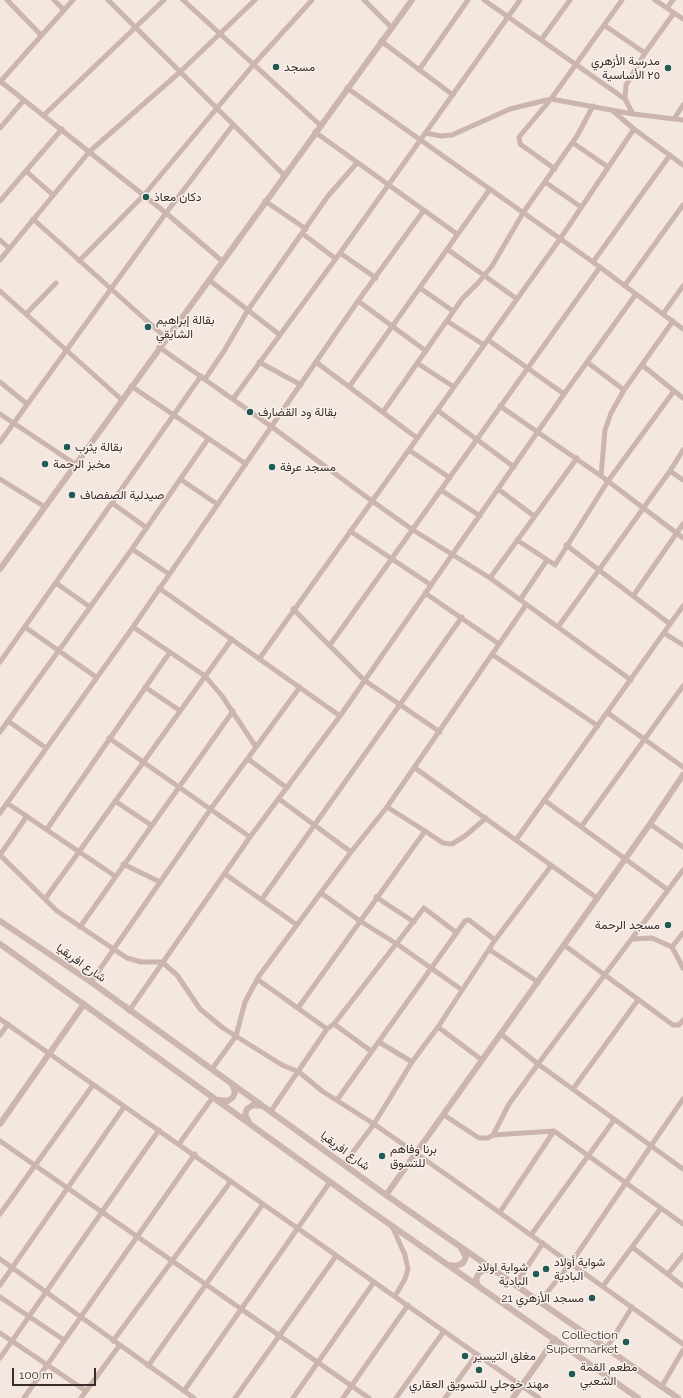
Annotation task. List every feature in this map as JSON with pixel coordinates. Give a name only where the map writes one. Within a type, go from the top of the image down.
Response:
[{"type":"street","points":[[7,0],[41,35]]},
{"type":"street","points":[[54,0],[64,10]]},
{"type":"street","points":[[73,0],[0,82],[62,129],[144,195],[222,261]]},
{"type":"street","points":[[108,0],[284,175]]},
{"type":"street","points":[[44,115],[164,0]]},
{"type":"street","points":[[183,0],[320,125]]},
{"type":"street","points":[[0,260],[89,152],[180,72],[255,0]]},
{"type":"street","points":[[79,261],[144,195],[254,64],[312,0]]},
{"type":"street","points":[[364,0],[391,27]]},
{"type":"street","points":[[0,569],[121,399],[210,280],[265,201],[412,0]]},
{"type":"street","points":[[419,70],[468,0]]},
{"type":"street","points":[[484,0],[509,16],[576,66],[625,99],[633,114]]},
{"type":"street","points":[[233,399],[336,259],[520,0]]},
{"type":"street","points":[[541,40],[570,0]]},
{"type":"street","points":[[554,168],[520,144],[518,140],[519,137],[576,66],[622,0]]},
{"type":"street","points":[[656,0],[683,19]]},
{"type":"street","points":[[667,8],[673,0]]},
{"type":"street","points":[[625,99],[626,85],[645,53],[674,13]]},
{"type":"street","points":[[604,25],[645,53]]},
{"type":"street","points":[[381,41],[453,95]]},
{"type":"street","points":[[347,88],[600,267],[683,329]]},
{"type":"street","points":[[426,133],[441,136],[452,135],[510,109],[551,99],[633,114],[683,120]]},
{"type":"street","points":[[0,128],[24,100]]},
{"type":"street","points":[[674,119],[683,105]]},
{"type":"street","points":[[383,412],[453,311],[484,276],[523,213],[573,143],[593,106]]},
{"type":"street","points":[[612,110],[634,130],[683,165]]},
{"type":"street","points":[[0,442],[166,213],[233,125]]},
{"type":"street","points":[[0,201],[62,129]]},
{"type":"street","points":[[259,659],[293,609],[560,239],[634,130]]},
{"type":"street","points":[[315,132],[457,234]]},
{"type":"street","points":[[573,143],[608,168]]},
{"type":"street","points":[[593,262],[670,155]]},
{"type":"street","points":[[0,662],[173,416],[224,351],[248,310],[303,234],[328,196],[357,163]]},
{"type":"street","points":[[26,171],[53,194]]},
{"type":"street","points":[[545,182],[581,207]]},
{"type":"street","points":[[349,387],[490,189]]},
{"type":"street","points":[[265,201],[306,229]]},
{"type":"street","points":[[624,285],[683,205]]},
{"type":"street","points":[[0,813],[133,627],[316,362],[424,210]]},
{"type":"street","points":[[33,219],[166,338]]},
{"type":"street","points":[[303,234],[336,259]]},
{"type":"street","points":[[0,240],[9,248]]},
{"type":"street","points":[[447,249],[517,299]]},
{"type":"street","points":[[340,253],[376,278]]},
{"type":"street","points":[[330,645],[450,478],[527,367],[600,267]]},
{"type":"street","points":[[210,280],[280,335]]},
{"type":"street","points":[[26,314],[56,283]]},
{"type":"street","points":[[663,314],[683,286]]},
{"type":"street","points":[[420,288],[453,311]]},
{"type":"street","points":[[0,291],[121,399]]},
{"type":"street","points":[[129,1011],[250,837],[340,716],[538,431],[636,294]]},
{"type":"street","points":[[358,302],[426,351]]},
{"type":"street","points":[[447,321],[484,345]]},
{"type":"street","points":[[601,476],[607,422],[624,390],[673,321]]},
{"type":"street","points":[[488,340],[564,394]]},
{"type":"street","points":[[159,347],[413,530],[490,578],[631,680]]},
{"type":"street","points":[[259,362],[301,385]]},
{"type":"street","points":[[316,362],[417,438]]},
{"type":"street","points":[[587,362],[624,390]]},
{"type":"street","points":[[417,363],[454,387]]},
{"type":"street","points":[[642,365],[683,398]]},
{"type":"street","points":[[0,382],[27,404]]},
{"type":"street","points":[[131,386],[173,416],[246,464]]},
{"type":"street","points":[[517,540],[554,565],[608,481],[674,391]]},
{"type":"street","points":[[500,406],[608,481],[683,538]]},
{"type":"street","points":[[437,410],[514,467]]},
{"type":"street","points":[[0,414],[75,464]]},
{"type":"street","points":[[0,732],[147,528],[208,439]]},
{"type":"street","points":[[409,450],[450,478]]},
{"type":"street","points":[[558,627],[670,471],[683,450]]},
{"type":"street","points":[[490,578],[576,458]]},
{"type":"street","points":[[670,471],[683,480]]},
{"type":"street","points":[[0,479],[45,507]]},
{"type":"street","points":[[180,479],[217,504]]},
{"type":"street","points":[[498,489],[534,516]]},
{"type":"street","points":[[441,490],[480,516]]},
{"type":"street","points":[[112,503],[147,528]]},
{"type":"street","points":[[633,596],[683,524]]},
{"type":"street","points":[[350,531],[431,586]]},
{"type":"street","points":[[566,545],[598,571],[670,624]]},
{"type":"street","points":[[132,549],[169,574]]},
{"type":"street","points":[[520,600],[547,560]]},
{"type":"street","points":[[56,583],[90,606]]},
{"type":"street","points":[[159,588],[340,716]]},
{"type":"street","points":[[425,593],[499,644]]},
{"type":"street","points":[[212,1069],[236,1036],[245,1002],[257,980],[415,768],[526,605]]},
{"type":"street","points":[[516,840],[683,606]]},
{"type":"street","points":[[293,609],[364,680],[440,732]]},
{"type":"street","points":[[262,899],[462,618]]},
{"type":"street","points":[[25,627],[96,678]]},
{"type":"street","points":[[133,627],[205,676],[219,692],[256,747]]},
{"type":"street","points":[[664,633],[683,645]]},
{"type":"street","points":[[45,900],[179,710],[232,639]]},
{"type":"street","points":[[47,829],[170,652]]},
{"type":"street","points":[[492,654],[598,726]]},
{"type":"street","points":[[581,827],[683,686]]},
{"type":"street","points":[[145,687],[179,710]]},
{"type":"street","points":[[91,982],[113,948],[210,810],[300,687]]},
{"type":"street","points":[[80,926],[233,712]]},
{"type":"street","points":[[608,713],[683,767]]},
{"type":"street","points":[[8,721],[46,748]]},
{"type":"street","points":[[109,738],[250,837]]},
{"type":"street","points":[[248,760],[287,788]]},
{"type":"street","points":[[415,768],[597,898]]},
{"type":"street","points":[[386,1195],[625,860],[683,776]]},
{"type":"street","points":[[279,799],[351,852]]},
{"type":"street","points":[[544,800],[668,890]]},
{"type":"street","points":[[115,801],[151,825]]},
{"type":"street","points":[[7,803],[115,876]]},
{"type":"street","points":[[387,807],[442,843],[452,844],[466,836],[486,818]]},
{"type":"street","points":[[27,816],[0,855],[57,911],[127,958],[141,962],[162,962],[177,976],[205,1014],[236,1036],[282,1064],[299,1072],[682,1341]]},
{"type":"street","points":[[650,824],[683,847]]},
{"type":"street","points":[[298,1008],[376,897],[425,831]]},
{"type":"street","points":[[123,864],[160,882]]},
{"type":"street","points":[[344,1164],[374,1124],[412,1062],[438,1027],[490,950],[495,940],[551,866]]},
{"type":"street","points":[[493,1135],[509,1104],[604,974],[683,870]]},
{"type":"street","points":[[225,874],[297,925]]},
{"type":"street","points":[[321,893],[462,990]]},
{"type":"street","points":[[376,897],[414,922]]},
{"type":"street","points":[[271,1111],[327,1029],[334,1024],[424,908],[457,933]]},
{"type":"street","points":[[337,1100],[466,920],[495,940]]},
{"type":"street","name":"شارع افريقيا","points":[[0,921],[91,982],[129,1011],[271,1111],[386,1195],[678,1398]]},
{"type":"street","points":[[672,947],[683,933]]},
{"type":"street","points":[[632,938],[652,938],[672,947],[683,968]]},
{"type":"street","points":[[0,944],[330,1182],[555,1339],[634,1397]]},
{"type":"street","points":[[564,945],[673,1025],[679,1025],[683,1020]]},
{"type":"street","points":[[490,950],[538,982]]},
{"type":"street","points":[[257,980],[327,1029]]},
{"type":"street","points":[[573,1089],[638,1000]]},
{"type":"street","points":[[0,1124],[84,1004]]},
{"type":"street","points":[[0,1019],[124,1107],[195,1154],[336,1256],[444,1330],[539,1398]]},
{"type":"street","points":[[0,1035],[8,1024]]},
{"type":"street","points":[[334,1024],[371,1051]]},
{"type":"street","points":[[438,1027],[482,1060]]},
{"type":"street","points":[[501,1034],[538,1064],[650,1147],[683,1169]]},
{"type":"street","points":[[379,1042],[412,1062]]},
{"type":"street","points":[[214,1098],[225,1101],[233,1098],[235,1089],[229,1081]]},
{"type":"street","points":[[0,1214],[93,1085]]},
{"type":"street","points":[[179,1144],[214,1098]]},
{"type":"street","points":[[540,1301],[571,1263],[683,1100]]},
{"type":"street","points":[[250,1124],[246,1115],[247,1109],[256,1104],[265,1107]]},
{"type":"street","points":[[0,1285],[124,1107]]},
{"type":"street","points":[[444,1115],[479,1138],[488,1138],[493,1135],[554,1131],[683,1224]]},
{"type":"street","points":[[531,1235],[614,1120]]},
{"type":"street","points":[[0,1358],[159,1130]]},
{"type":"street","points":[[500,1212],[554,1131]]},
{"type":"street","points":[[0,1141],[369,1398]]},
{"type":"street","points":[[24,1398],[79,1316],[195,1154]]},
{"type":"street","points":[[113,1341],[231,1181]]},
{"type":"street","points":[[184,1391],[330,1182]]},
{"type":"street","points":[[148,1366],[263,1204]]},
{"type":"street","points":[[603,1286],[661,1208]]},
{"type":"street","points":[[391,1225],[405,1255],[408,1269],[405,1279],[395,1296]]},
{"type":"street","points":[[515,1285],[543,1243]]},
{"type":"street","points":[[448,1264],[459,1265],[465,1260],[465,1254],[460,1246]]},
{"type":"street","points":[[632,1247],[683,1286]]},
{"type":"street","points":[[668,1274],[683,1255]]},
{"type":"street","points":[[235,1398],[336,1256]]},
{"type":"street","points":[[0,1259],[119,1346],[194,1398]]},
{"type":"street","points":[[479,1286],[476,1279],[479,1273],[482,1270],[493,1270]]},
{"type":"street","points":[[292,1398],[374,1282]]},
{"type":"street","points":[[0,1297],[64,1340]]},
{"type":"street","points":[[343,1398],[408,1305]]},
{"type":"street","points":[[606,1349],[632,1307]]},
{"type":"street","points":[[396,1398],[444,1330]]},
{"type":"street","points":[[0,1333],[86,1390]]},
{"type":"street","points":[[513,1398],[555,1339]]},
{"type":"street","points":[[81,1398],[119,1346]]},
{"type":"street","points":[[662,1386],[683,1350]]},
{"type":"street","points":[[445,1398],[477,1354]]},
{"type":"place","name":"مسجد","points":[[276,67]]},
{"type":"place","name":"مدرسة الأزهري ٢٥ الأساسية","points":[[668,68]]},
{"type":"place","name":"دكان معاذ","points":[[146,197]]},
{"type":"place","name":"بقالة إبراهيم الشايقي","points":[[148,327]]},
{"type":"place","name":"بقالة ود القضارف","points":[[250,412]]},
{"type":"place","name":"بقالة يثرب","points":[[67,447]]},
{"type":"place","name":"مخبز الرحمة","points":[[45,464]]},
{"type":"place","name":"مسجد عرفة","points":[[272,467]]},
{"type":"place","name":"صيدلية الصفصاف","points":[[72,495]]},
{"type":"place","name":"مسجد الرحمة","points":[[668,925]]},
{"type":"place","name":"برنا وفاهم للتسوق","points":[[382,1156]]},
{"type":"place","name":"شواية أولاد البادية","points":[[546,1269]]},
{"type":"place","name":"شواية اولاد البادية","points":[[536,1274]]},
{"type":"place","name":"مسجد الأزهري 21","points":[[592,1298]]},
{"type":"place","name":"Collection Supermarket","points":[[626,1342]]},
{"type":"place","name":"مغلق التيسير","points":[[465,1356]]},
{"type":"place","name":"مهند خوجلي للتسويق العقاري","points":[[479,1370]]},
{"type":"place","name":"مطعم القمة الشعبي","points":[[572,1374]]}]
